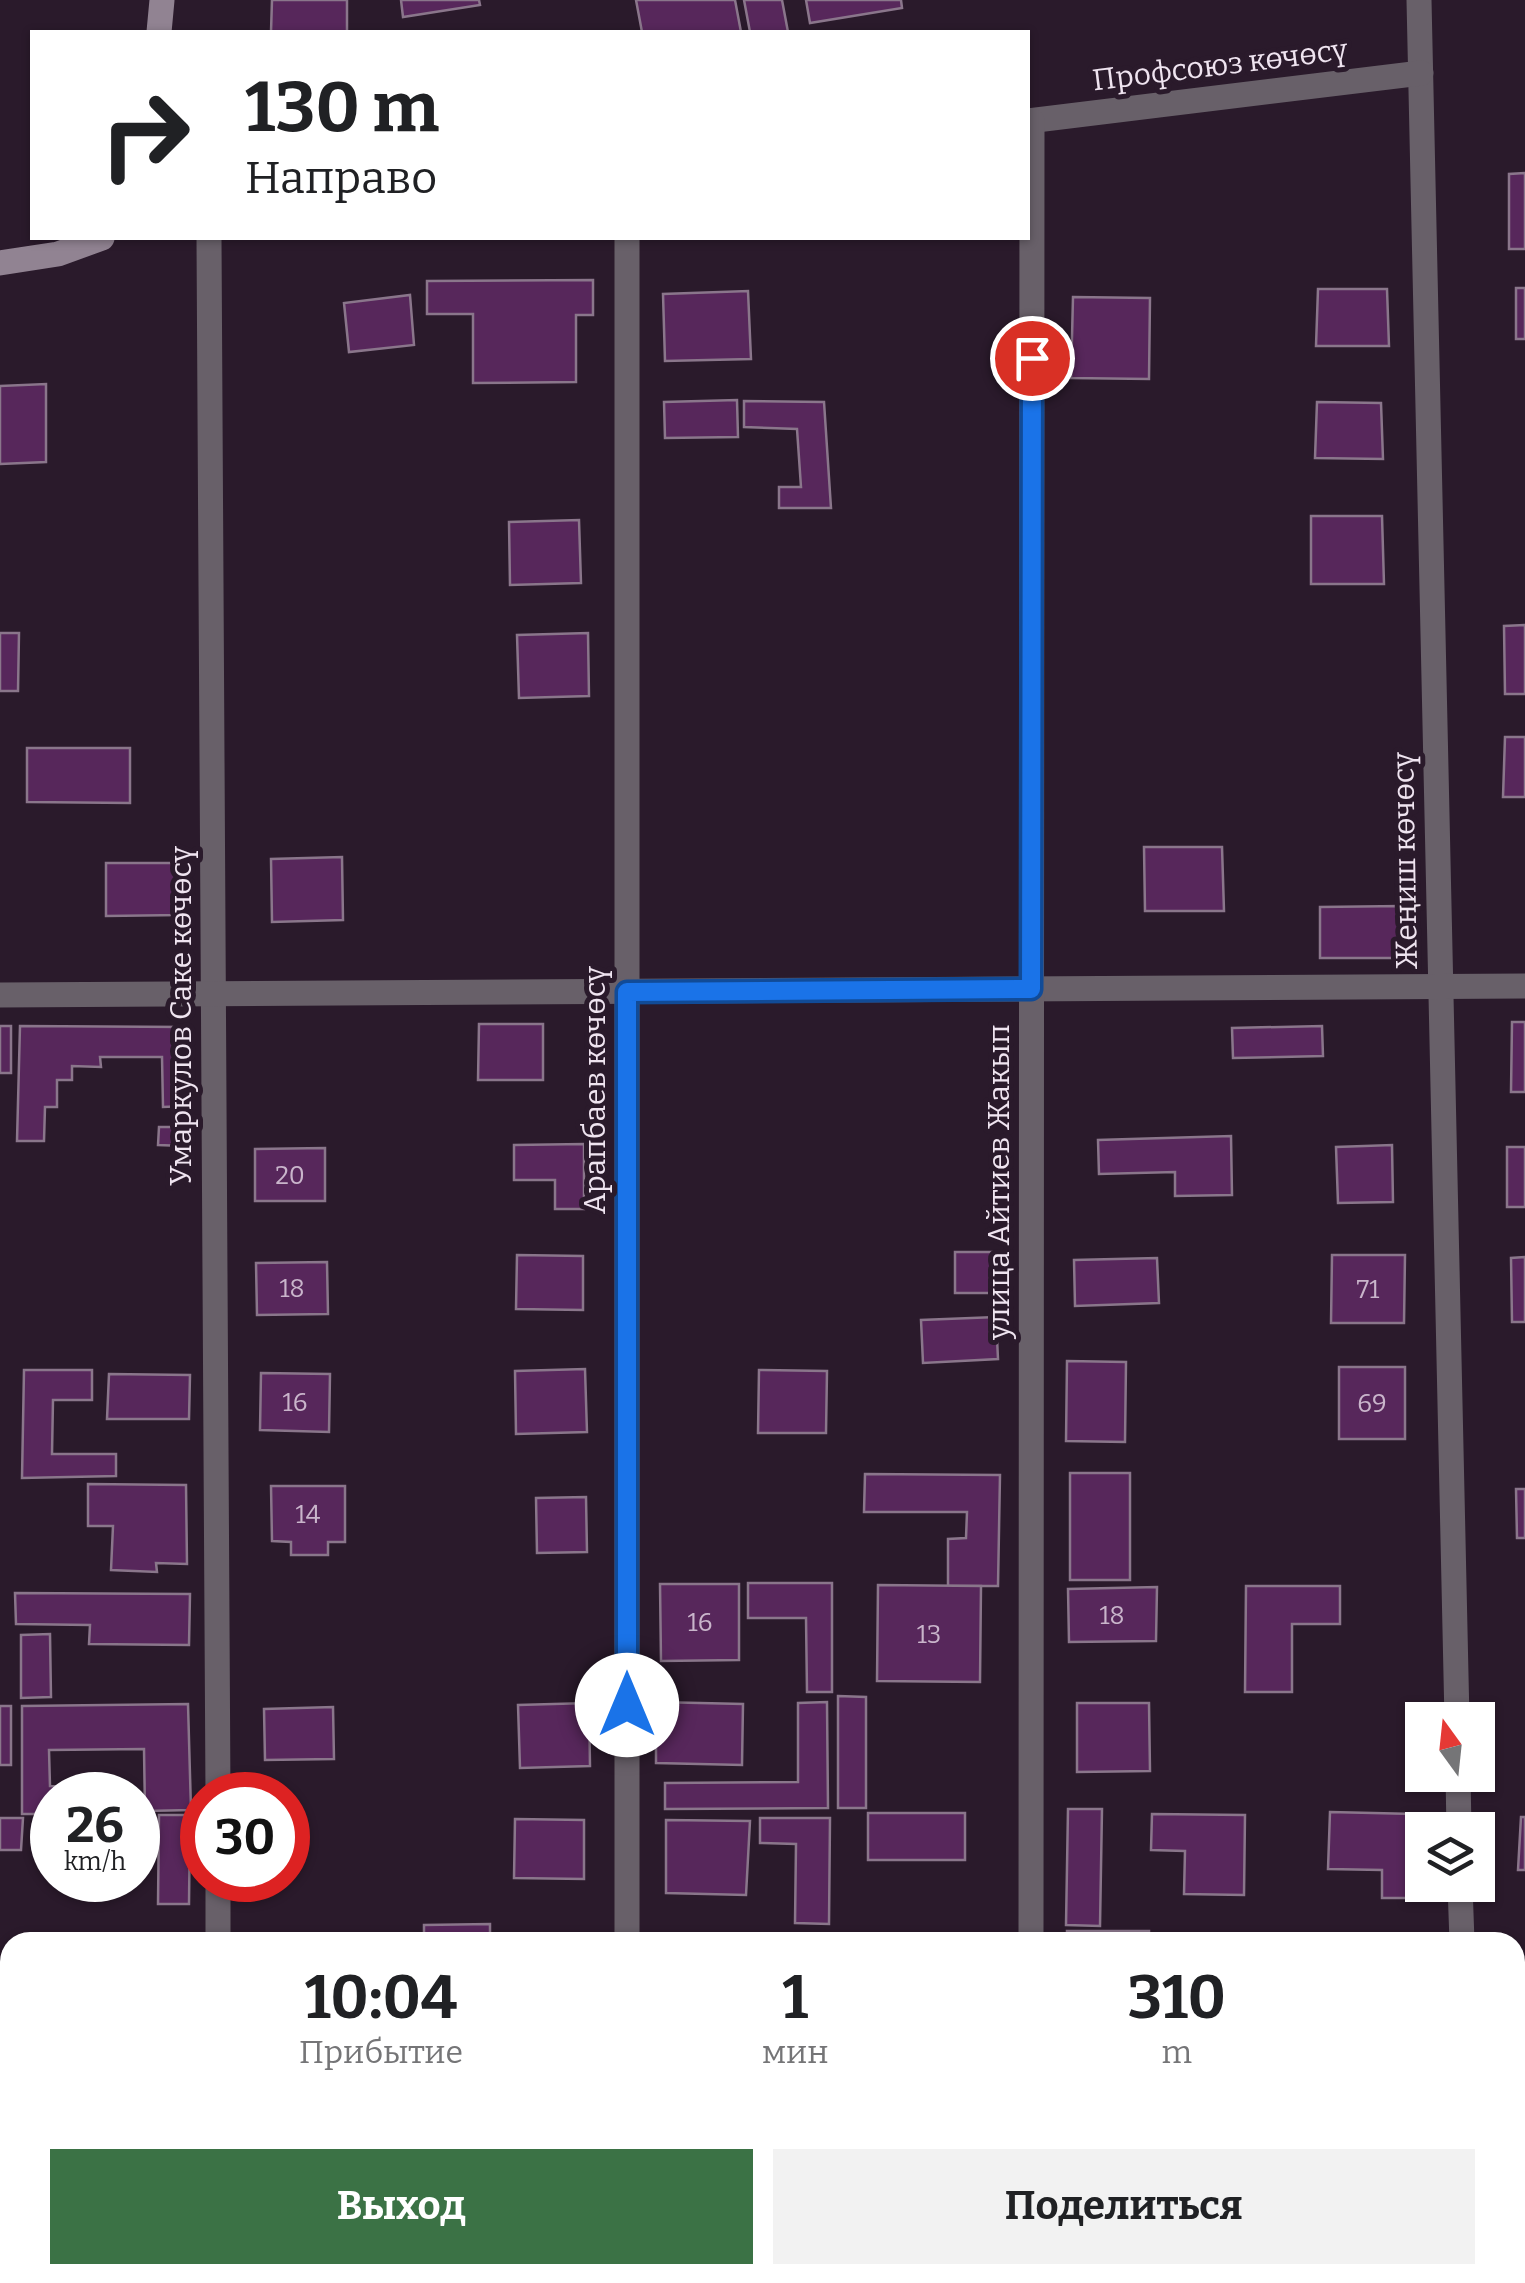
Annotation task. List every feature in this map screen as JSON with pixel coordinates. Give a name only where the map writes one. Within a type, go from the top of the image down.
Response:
[{"type":"main road","points":[[159,30],[162,0]]},
{"type":"main road","points":[[0,263],[58,254],[96,240]]},
{"type":"street","name":"Жеңиш көчөсү","points":[[1419,0],[1457,1702]]},
{"type":"street","name":"Профсоюз көчөсү","points":[[1030,121],[1421,73]]},
{"type":"street","name":"улица Айтиев Жакып","points":[[1030,121],[1031,1932]]},
{"type":"street","name":"Умаркулов Саке көчөсү","points":[[209,240],[218,1772]]},
{"type":"street","name":"Арапбаев көчөсү","points":[[627,240],[627,1932]]},
{"type":"street","points":[[0,994],[1525,986]]},
{"type":"street","points":[[218,1902],[218,1932]]},
{"type":"street","points":[[1461,1902],[1462,1932]]},
{"type":"building","points":[[272,0],[347,0],[347,30],[271,30]]},
{"type":"building","points":[[401,0],[479,0],[480,5],[403,17]]},
{"type":"building","points":[[636,0],[735,0],[741,30],[642,30]]},
{"type":"building","points":[[744,0],[782,0],[788,30],[750,30]]},
{"type":"building","points":[[806,0],[901,0],[902,8],[810,23]]},
{"type":"building","points":[[1525,173],[1525,249],[1509,249],[1509,174]]},
{"type":"building","points":[[593,280],[593,315],[576,315],[576,382],[473,383],[473,314],[427,314],[427,281]]},
{"type":"building","points":[[1516,288],[1525,288],[1525,339],[1516,339]]},
{"type":"building","points":[[1318,289],[1387,289],[1389,346],[1316,346]]},
{"type":"building","points":[[748,291],[751,359],[665,361],[663,294]]},
{"type":"building","points":[[410,295],[414,345],[349,352],[344,303]]},
{"type":"building","points":[[1073,297],[1150,298],[1149,379],[1071,378]]},
{"type":"building","points":[[46,384],[46,462],[0,464],[0,386]]},
{"type":"building","points":[[737,400],[738,437],[665,438],[664,402]]},
{"type":"building","points":[[744,401],[824,402],[831,508],[779,508],[779,487],[801,487],[797,429],[744,427]]},
{"type":"building","points":[[1317,402],[1381,403],[1383,459],[1315,458]]},
{"type":"building","points":[[1311,516],[1382,516],[1384,584],[1311,584]]},
{"type":"building","points":[[579,520],[581,583],[510,585],[509,522]]},
{"type":"building","points":[[1525,625],[1525,694],[1505,694],[1504,626]]},
{"type":"building","points":[[0,633],[19,633],[18,691],[0,691]]},
{"type":"building","points":[[588,633],[589,696],[519,698],[517,635]]},
{"type":"building","points":[[1505,737],[1525,737],[1525,797],[1503,797]]},
{"type":"building","points":[[27,748],[130,748],[130,803],[27,802]]},
{"type":"building","points":[[1144,847],[1222,847],[1224,911],[1145,911]]},
{"type":"building","points":[[342,857],[343,920],[272,922],[271,859]]},
{"type":"building","points":[[106,863],[180,863],[180,915],[106,916]]},
{"type":"building","points":[[1401,906],[1401,958],[1320,958],[1320,907]]},
{"type":"building","points":[[1512,1022],[1525,1022],[1525,1092],[1511,1092]]},
{"type":"building","points":[[479,1024],[543,1024],[543,1080],[478,1080]]},
{"type":"building","points":[[0,1026],[11,1026],[11,1073],[0,1073]]},
{"type":"building","points":[[20,1026],[186,1027],[186,1106],[163,1107],[162,1057],[100,1057],[101,1067],[72,1066],[72,1080],[57,1080],[57,1107],[45,1107],[44,1141],[17,1141]]},
{"type":"building","points":[[1322,1026],[1323,1056],[1233,1058],[1232,1028]]},
{"type":"building","points":[[159,1127],[184,1127],[184,1146],[158,1145]]},
{"type":"building","points":[[1231,1136],[1232,1195],[1175,1196],[1175,1172],[1099,1174],[1098,1140]]},
{"type":"building","points":[[584,1144],[584,1209],[555,1209],[555,1180],[514,1180],[514,1145]]},
{"type":"building","points":[[1392,1145],[1393,1202],[1338,1203],[1336,1147]]},
{"type":"building","points":[[1507,1147],[1525,1147],[1525,1207],[1507,1207]]},
{"type":"building","points":[[325,1148],[325,1201],[255,1201],[255,1149]]},
{"type":"building","points":[[955,1252],[999,1252],[999,1293],[955,1293]]},
{"type":"building","points":[[517,1255],[583,1256],[583,1310],[516,1309]]},
{"type":"building","points":[[1332,1255],[1405,1255],[1404,1323],[1331,1323]]},
{"type":"building","points":[[1525,1257],[1525,1322],[1512,1322],[1511,1258]]},
{"type":"building","points":[[1157,1258],[1159,1303],[1075,1306],[1074,1260]]},
{"type":"building","points":[[327,1262],[328,1314],[257,1315],[256,1263]]},
{"type":"building","points":[[996,1317],[998,1359],[923,1363],[921,1320]]},
{"type":"building","points":[[1067,1361],[1126,1362],[1125,1442],[1066,1441]]},
{"type":"building","points":[[1339,1367],[1405,1367],[1405,1439],[1339,1439]]},
{"type":"building","points":[[585,1369],[587,1432],[516,1434],[515,1371]]},
{"type":"building","points":[[24,1370],[92,1370],[92,1400],[53,1400],[52,1454],[116,1454],[116,1476],[22,1478]]},
{"type":"building","points":[[759,1370],[827,1371],[826,1433],[758,1433]]},
{"type":"building","points":[[261,1373],[330,1374],[329,1432],[260,1430]]},
{"type":"building","points":[[109,1374],[190,1375],[189,1419],[107,1419]]},
{"type":"building","points":[[1070,1473],[1130,1473],[1130,1580],[1070,1580]]},
{"type":"building","points":[[865,1474],[1000,1475],[998,1586],[948,1586],[948,1539],[966,1538],[967,1512],[864,1512]]},
{"type":"building","points":[[88,1484],[186,1485],[187,1564],[156,1563],[157,1572],[111,1570],[113,1526],[88,1526]]},
{"type":"building","points":[[271,1486],[345,1486],[345,1542],[328,1542],[328,1555],[291,1555],[291,1542],[272,1541]]},
{"type":"building","points":[[1516,1489],[1525,1489],[1525,1538],[1517,1538]]},
{"type":"building","points":[[586,1497],[587,1552],[537,1553],[536,1498]]},
{"type":"building","points":[[748,1583],[832,1583],[832,1692],[807,1692],[806,1618],[748,1618]]},
{"type":"building","points":[[660,1584],[739,1584],[739,1660],[661,1661]]},
{"type":"building","points":[[878,1585],[981,1586],[980,1682],[877,1681]]},
{"type":"building","points":[[1246,1586],[1340,1586],[1340,1624],[1292,1624],[1292,1692],[1245,1692]]},
{"type":"building","points":[[1157,1587],[1156,1641],[1069,1642],[1068,1589]]},
{"type":"building","points":[[15,1593],[190,1594],[189,1645],[89,1644],[90,1625],[16,1624]]},
{"type":"building","points":[[50,1634],[51,1697],[21,1698],[21,1635]]},
{"type":"building","points":[[838,1696],[866,1697],[866,1808],[838,1808]]},
{"type":"building","points":[[656,1702],[743,1704],[742,1765],[656,1763]]},
{"type":"building","points":[[827,1702],[828,1808],[665,1809],[665,1783],[798,1782],[798,1703]]},
{"type":"building","points":[[589,1703],[590,1766],[520,1768],[518,1705]]},
{"type":"building","points":[[1077,1703],[1149,1703],[1150,1771],[1077,1772]]},
{"type":"building","points":[[188,1704],[190,1772],[180,1772],[180,1810],[160,1811],[160,1772],[144,1772],[144,1749],[49,1750],[50,1772],[30,1772],[30,1814],[22,1814],[22,1706]]},
{"type":"building","points":[[0,1706],[11,1706],[11,1765],[0,1765]]},
{"type":"building","points":[[333,1707],[334,1759],[265,1760],[264,1709]]},
{"type":"building","points":[[1068,1809],[1102,1809],[1100,1926],[1066,1925]]},
{"type":"building","points":[[1330,1812],[1405,1814],[1405,1898],[1382,1898],[1382,1870],[1328,1869]]},
{"type":"building","points":[[868,1813],[965,1813],[965,1860],[868,1860]]},
{"type":"building","points":[[1152,1814],[1245,1815],[1244,1895],[1184,1894],[1185,1851],[1151,1850]]},
{"type":"building","points":[[160,1815],[180,1815],[180,1902],[189,1904],[158,1904]]},
{"type":"building","points":[[1521,1817],[1525,1817],[1525,1870],[1518,1870]]},
{"type":"building","points":[[0,1818],[23,1818],[21,1850],[0,1850]]},
{"type":"building","points":[[760,1818],[830,1818],[829,1924],[795,1923],[796,1844],[760,1843]]},
{"type":"building","points":[[515,1819],[584,1820],[584,1879],[514,1878]]},
{"type":"building","points":[[666,1820],[750,1821],[746,1895],[666,1893]]},
{"type":"building","points":[[490,1924],[490,1932],[424,1932],[424,1925]]},
{"type":"building","points":[[1067,1931],[1149,1931],[1149,1932]]},
{"type":"route","points":[[627,1705],[627,992],[1031,989],[1032,358]]}]
